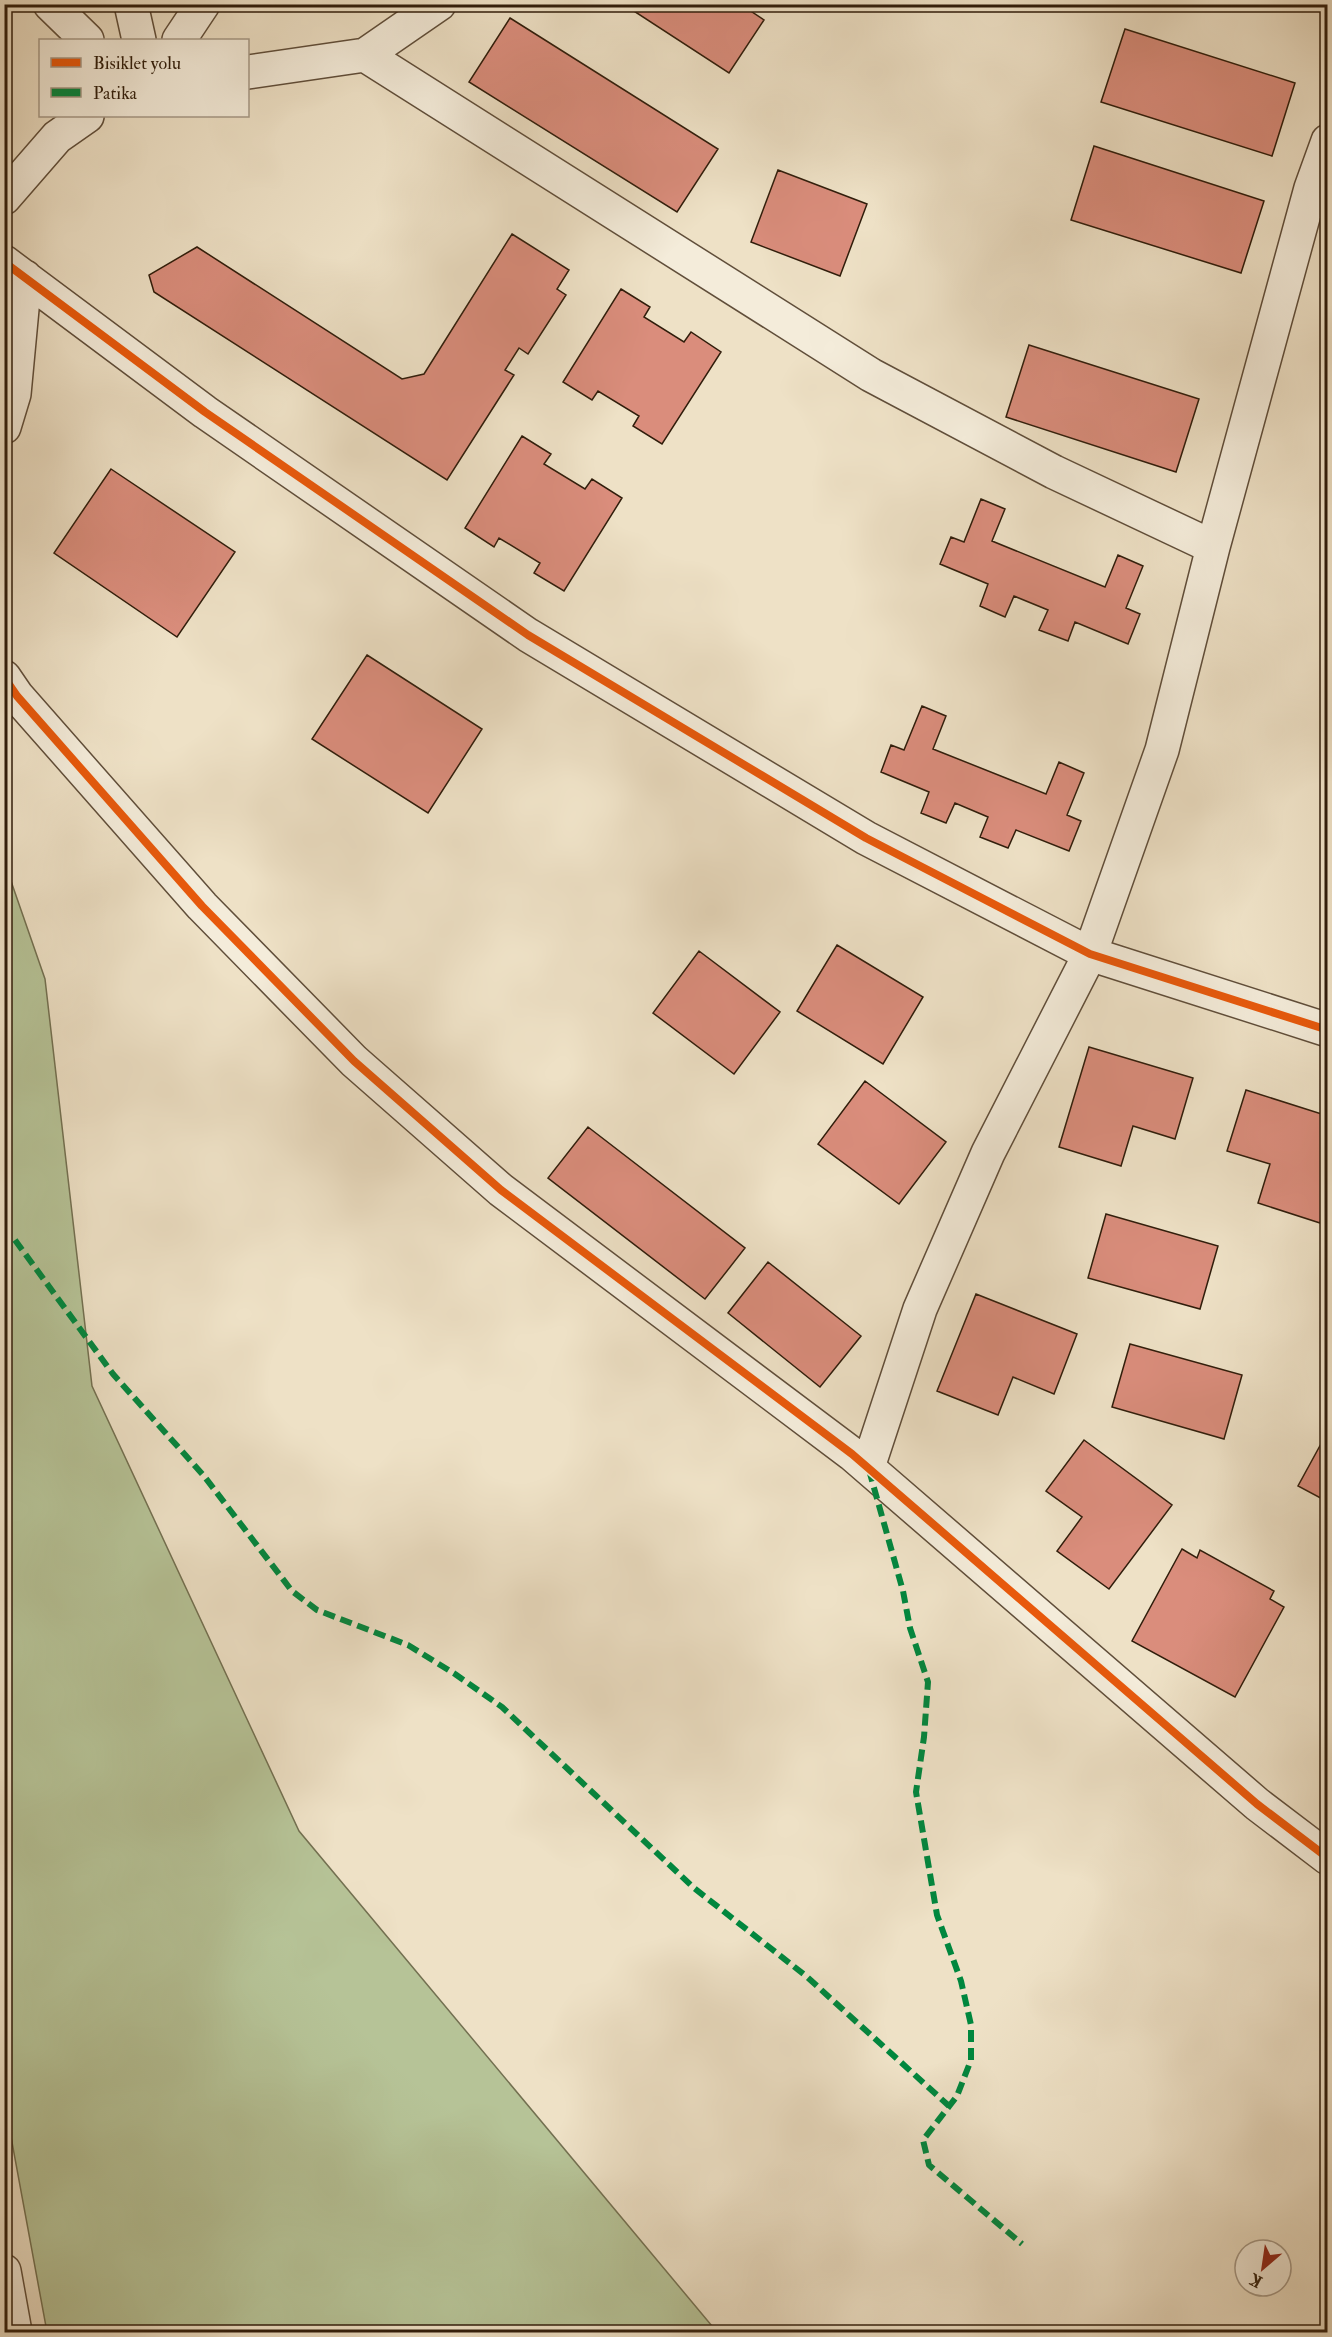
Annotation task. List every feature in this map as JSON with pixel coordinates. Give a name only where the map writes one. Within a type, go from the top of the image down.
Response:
[{"type":"street","points":[[50,4],[86,39]]},
{"type":"street","points":[[131,4],[139,39]]},
{"type":"street","points":[[180,39],[203,4]]},
{"type":"street","points":[[249,72],[365,55],[439,4]]},
{"type":"street","points":[[365,55],[871,375],[1054,472],[1213,547]]},
{"type":"street","points":[[4,198],[57,137],[86,117]]},
{"type":"street","points":[[868,1467],[920,1309],[988,1153],[1090,954],[1162,750],[1213,547],[1319,190],[1328,141]]},
{"type":"street","points":[[4,427],[14,394],[15,269]]},
{"type":"street","points":[[15,269],[205,412],[528,635],[866,838],[1090,954],[1328,1030]]},
{"type":"street","points":[[4,677],[17,696],[202,906],[354,1061],[501,1190],[868,1467],[1257,1804],[1328,1858]]},
{"type":"street","points":[[4,2271],[15,2332]]},
{"type":"green space","points":[[4,861],[45,979],[92,1386],[299,1831],[717,2332],[47,2332],[4,2099]]},
{"type":"building","points":[[623,4],[740,4],[764,20],[729,73]]},
{"type":"building","points":[[510,18],[718,149],[677,212],[469,82]]},
{"type":"building","points":[[1125,29],[1295,83],[1272,156],[1101,102]]},
{"type":"building","points":[[1094,146],[1264,201],[1241,273],[1071,220]]},
{"type":"building","points":[[778,170],[867,204],[840,276],[751,242]]},
{"type":"building","points":[[512,234],[569,270],[557,289],[566,295],[528,354],[519,348],[505,370],[514,375],[447,480],[154,292],[149,275],[197,247],[402,379],[424,374]]},
{"type":"building","points":[[621,289],[650,307],[644,317],[684,342],[691,332],[721,352],[662,444],[633,426],[639,416],[598,391],[592,400],[563,382]]},
{"type":"building","points":[[1029,345],[1199,399],[1176,472],[1006,417]]},
{"type":"building","points":[[522,436],[551,454],[544,464],[585,489],[592,479],[622,498],[564,591],[534,573],[540,563],[499,538],[494,547],[465,528]]},
{"type":"building","points":[[111,469],[235,552],[177,637],[54,553]]},
{"type":"building","points":[[981,499],[1005,509],[992,541],[1105,587],[1118,555],[1143,566],[1126,608],[1140,614],[1128,644],[1075,622],[1068,641],[1039,630],[1048,610],[1014,596],[1005,617],[980,606],[988,584],[940,564],[951,537],[964,542]]},
{"type":"building","points":[[367,655],[482,729],[428,813],[312,739]]},
{"type":"building","points":[[922,706],[946,716],[933,749],[1046,794],[1059,762],[1084,773],[1067,815],[1081,821],[1069,851],[1016,830],[1008,848],[980,837],[988,817],[955,803],[946,823],[921,813],[929,792],[881,772],[891,745],[904,750]]},
{"type":"building","points":[[837,945],[923,997],[883,1064],[797,1011]]},
{"type":"building","points":[[699,951],[780,1012],[734,1074],[653,1013]]},
{"type":"building","points":[[1089,1047],[1193,1078],[1175,1139],[1133,1126],[1121,1166],[1059,1147]]},
{"type":"building","points":[[865,1081],[946,1142],[899,1204],[818,1144]]},
{"type":"building","points":[[1246,1090],[1328,1116],[1328,1197],[1320,1223],[1258,1203],[1270,1164],[1227,1151]]},
{"type":"building","points":[[588,1127],[745,1248],[705,1299],[548,1178]]},
{"type":"building","points":[[1106,1214],[1218,1246],[1200,1309],[1088,1278]]},
{"type":"building","points":[[768,1262],[861,1336],[820,1387],[728,1313]]},
{"type":"building","points":[[976,1294],[1077,1334],[1054,1394],[1013,1377],[998,1415],[937,1391]]},
{"type":"building","points":[[1130,1344],[1242,1375],[1224,1439],[1112,1407]]},
{"type":"building","points":[[1328,1431],[1328,1502],[1298,1486]]},
{"type":"building","points":[[1084,1440],[1172,1505],[1109,1589],[1057,1551],[1082,1517],[1046,1491]]},
{"type":"building","points":[[1182,1549],[1197,1558],[1200,1550],[1274,1591],[1270,1599],[1284,1607],[1235,1697],[1132,1641]]},
{"type":"marked path","points":[[15,1240],[113,1374],[204,1476],[292,1591],[317,1610],[408,1645],[502,1707],[694,1888],[806,1976],[949,2106]]},
{"type":"marked path","points":[[869,1470],[903,1591],[910,1628],[928,1682],[924,1737],[916,1792],[937,1915],[961,1981],[971,2025],[971,2060],[957,2096],[923,2140],[929,2165],[1022,2244]]},
{"type":"cycle path","points":[[4,262],[205,412],[528,635],[866,838],[1090,954],[1328,1030]]},
{"type":"cycle path","points":[[4,677],[17,696],[202,906],[354,1061],[501,1190],[852,1454],[1257,1804],[1328,1858]]}]
